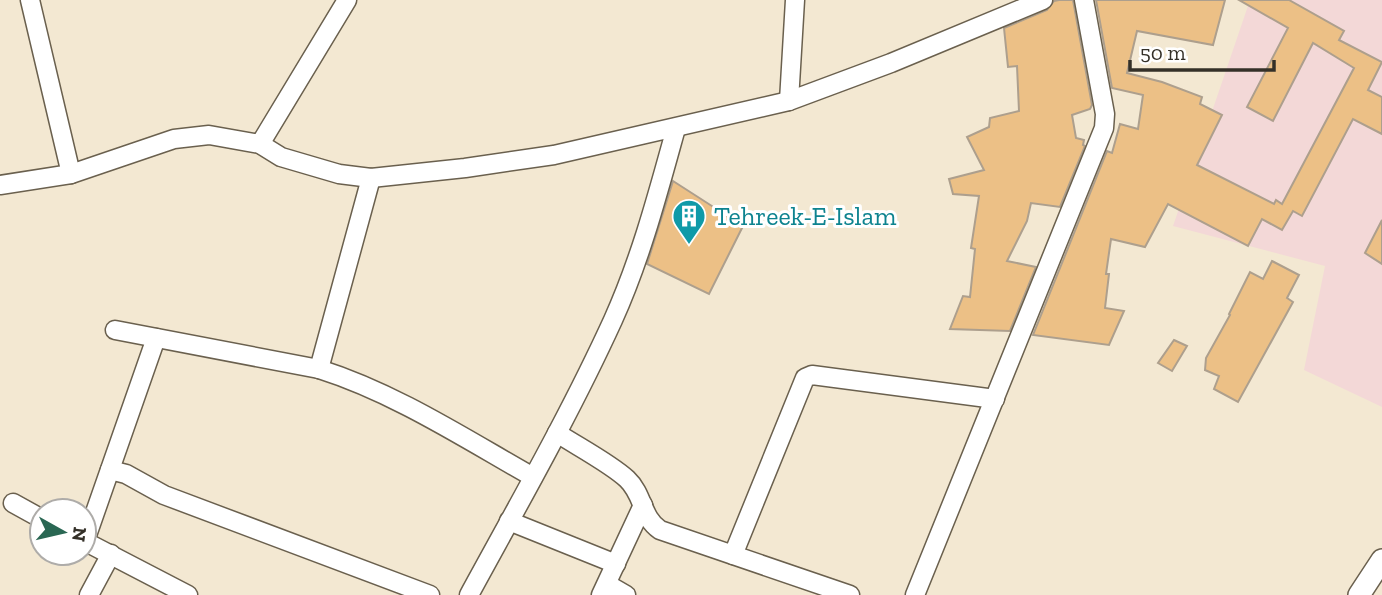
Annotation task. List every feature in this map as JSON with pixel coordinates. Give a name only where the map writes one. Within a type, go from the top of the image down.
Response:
[{"type":"street","points":[[30,0],[71,174]]},
{"type":"street","points":[[260,144],[347,0]]},
{"type":"street","points":[[789,101],[795,0]]},
{"type":"street","points":[[0,185],[71,174],[174,139],[209,135],[260,144],[281,157],[339,174],[371,178],[554,155],[789,101],[891,64],[1043,0]]},
{"type":"street","points":[[915,595],[1104,128],[1105,114],[1084,0]]},
{"type":"street","points":[[469,595],[556,433],[618,307],[647,233],[676,128]]},
{"type":"street","points":[[319,369],[371,178]]},
{"type":"street","points":[[115,330],[319,369],[380,392],[533,477]]},
{"type":"street","points":[[98,504],[156,338]]},
{"type":"street","points":[[733,555],[805,379],[812,375],[995,399]]},
{"type":"street","points":[[556,433],[627,479],[643,505],[649,523],[660,530],[849,595]]},
{"type":"street","points":[[110,470],[125,474],[164,495],[430,595]]},
{"type":"street","points":[[13,503],[28,511]]},
{"type":"street","points":[[626,595],[604,589],[643,505]]},
{"type":"street","points":[[509,521],[616,564]]},
{"type":"street","points":[[98,548],[188,595]]},
{"type":"street","points":[[89,595],[111,554]]},
{"type":"street","points":[[1359,595],[1382,560]]},
{"type":"shaded area","points":[[1250,0],[1382,0],[1382,407],[1304,370],[1325,266],[1173,226]]},
{"type":"building","points":[[1073,0],[1092,105],[1090,109],[1072,115],[1076,138],[1084,140],[1085,146],[1060,207],[1031,203],[1027,221],[1007,261],[1036,267],[1010,331],[950,329],[963,296],[970,297],[975,249],[971,248],[979,196],[953,194],[949,179],[984,170],[967,137],[989,127],[990,118],[1019,111],[1017,66],[1008,67],[1004,28],[1047,10],[1054,1]]},
{"type":"building","points":[[1096,0],[1225,0],[1213,45],[1137,31],[1127,73],[1202,97],[1200,104],[1222,115],[1197,165],[1274,204],[1276,200],[1282,204],[1354,68],[1313,43],[1273,121],[1247,107],[1288,28],[1239,0],[1289,0],[1344,31],[1339,40],[1382,62],[1368,90],[1382,97],[1382,134],[1353,119],[1302,216],[1293,211],[1282,230],[1262,219],[1248,246],[1168,204],[1145,247],[1111,239],[1105,308],[1124,311],[1109,345],[1033,335],[1107,151],[1112,153],[1120,124],[1138,129],[1143,95],[1112,88]]},
{"type":"building","name":"Tehreek-E-Islam","points":[[673,181],[743,226],[709,294],[647,264]]},
{"type":"building","points":[[1382,220],[1382,264],[1365,253]]},
{"type":"building","points":[[1272,261],[1299,275],[1287,298],[1293,302],[1238,402],[1214,389],[1219,376],[1205,370],[1206,358],[1250,272],[1263,279]]},
{"type":"building","points":[[1174,340],[1187,346],[1172,371],[1158,363]]},
{"type":"place","name":"Tehreek-E-Islam","points":[[689,246]]}]
